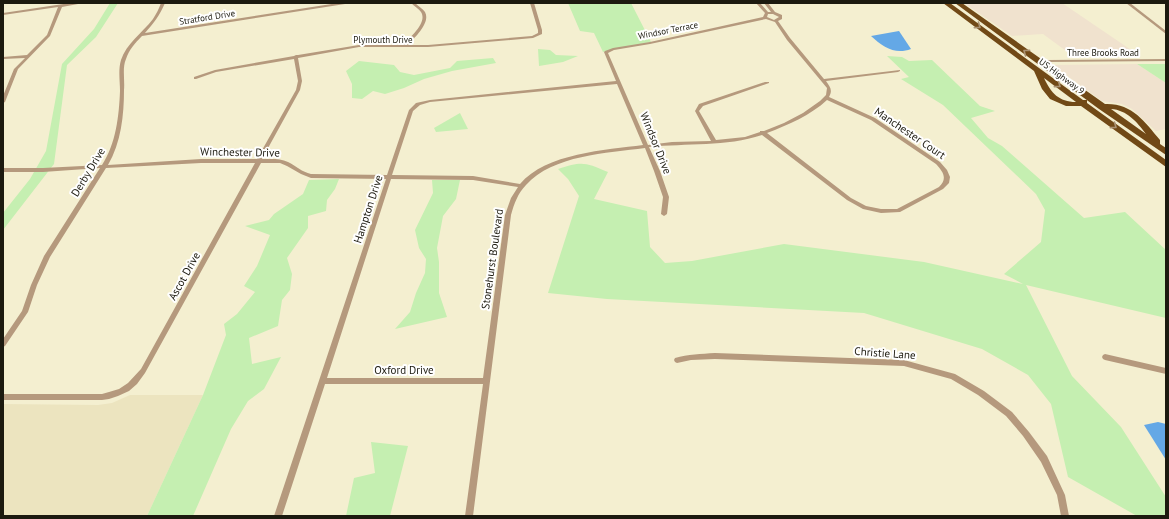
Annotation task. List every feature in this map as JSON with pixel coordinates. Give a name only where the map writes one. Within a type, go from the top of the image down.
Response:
[{"type":"highway","name":"US Highway 9","points":[[946,3],[1037,65],[1083,93],[1166,152]]},
{"type":"highway","name":"US Highway 9","points":[[958,3],[1102,118],[1166,164]]},
{"type":"highway","points":[[1037,65],[1052,96],[1066,103],[1075,104],[1083,103],[1086,100],[1083,93]]},
{"type":"highway","points":[[1102,118],[1100,110],[1103,107],[1116,107],[1135,114],[1166,152]]},
{"type":"street","points":[[3,14],[78,3]]},
{"type":"street","name":"Derby Drive","points":[[3,344],[25,312],[34,284],[47,256],[110,157],[116,139],[122,104],[123,60],[130,49],[153,23],[163,3]]},
{"type":"street","name":"Stratford Drive","points":[[142,35],[343,3]]},
{"type":"street","points":[[404,46],[423,25],[425,18],[422,10],[413,3]]},
{"type":"street","name":"Plymouth Drive","points":[[196,78],[215,71],[359,46],[437,46],[538,35],[540,33],[540,28],[532,3]]},
{"type":"street","points":[[758,3],[767,16],[776,21],[788,39],[823,80],[830,92],[827,98]]},
{"type":"street","points":[[766,3],[774,13],[782,17],[776,21]]},
{"type":"street","points":[[1128,3],[1166,33]]},
{"type":"street","points":[[3,102],[16,69],[49,35],[60,6]]},
{"type":"street","points":[[767,16],[774,13]]},
{"type":"street","name":"Windsor Terrace","points":[[619,82],[606,52],[609,50],[767,16]]},
{"type":"street","points":[[3,58],[28,56]]},
{"type":"street","name":"Ascot Drive","points":[[3,397],[102,397],[128,389],[133,385],[143,371],[299,87],[300,81],[296,56]]},
{"type":"street","name":"Three Brooks Road","points":[[1037,65],[1048,61],[1166,60]]},
{"type":"street","points":[[823,80],[898,71]]},
{"type":"street","name":"Windsor Drive","points":[[619,82],[647,146],[666,197],[664,214]]},
{"type":"street","name":"Hampton Drive","points":[[278,516],[410,112],[414,107],[421,103],[619,82]]},
{"type":"street","points":[[714,142],[697,109],[701,105],[767,83]]},
{"type":"street","name":"Stonehurst Boulevard","points":[[469,516],[508,215],[512,201],[520,186],[540,170],[568,158],[647,146],[737,140],[762,132],[806,113],[827,98]]},
{"type":"street","name":"Manchester Court","points":[[762,132],[849,199],[866,208],[880,211],[898,211],[941,188],[946,183],[947,178],[945,171],[935,160],[868,116],[827,98]]},
{"type":"street","name":"Winchester Drive","points":[[3,170],[43,170],[201,161],[259,161],[286,162],[294,166],[302,174],[311,176],[473,178],[520,186]]},
{"type":"street","name":"Christie Lane","points":[[677,360],[691,357],[715,356],[904,363],[953,376],[981,393],[1009,414],[1026,434],[1044,459],[1061,495],[1065,516]]},
{"type":"street","points":[[1105,357],[1166,372]]},
{"type":"street","name":"Oxford Drive","points":[[322,381],[486,381]]},
{"type":"shaded area","points":[[964,3],[1062,3],[1140,56],[1073,56],[1043,34],[1012,36]]},
{"type":"shaded area","points":[[1137,64],[1166,83],[1166,129],[1156,131],[1132,109],[1122,104],[1102,101],[1054,65]]},
{"type":"shaded area","points":[[130,395],[203,395],[147,516],[3,516],[3,404],[98,405],[112,403]]},
{"type":"green space","points":[[110,3],[118,3],[96,37],[67,65],[54,164],[3,230],[3,213],[30,179],[46,151],[62,64],[94,29]]},
{"type":"green space","points":[[568,3],[631,3],[651,42],[603,52],[594,33],[580,31]]},
{"type":"green space","points":[[538,49],[550,50],[556,55],[578,56],[563,62],[539,66]]},
{"type":"green space","points":[[887,56],[902,57],[909,61],[932,60],[980,106],[995,111],[971,118],[988,138],[1002,146],[1084,218],[1125,212],[1166,250],[1166,318],[1026,285],[1072,376],[1121,427],[1166,497],[1166,516],[1137,516],[1068,477],[1051,404],[1028,375],[982,349],[864,313],[607,299],[548,293],[579,196],[568,179],[558,169],[578,164],[594,166],[608,172],[594,199],[647,211],[650,247],[665,263],[692,261],[784,244],[924,262],[1023,284],[1004,274],[1041,242],[1045,210],[1036,194],[943,105],[901,79],[909,77]]},
{"type":"green space","points":[[493,58],[496,63],[452,71],[424,79],[404,88],[385,94],[373,91],[362,99],[352,98],[352,84],[346,71],[359,61],[394,65],[400,72],[414,75],[450,68],[457,61]]},
{"type":"green space","points":[[1137,64],[1166,64],[1166,83]]},
{"type":"green space","points":[[460,113],[468,129],[436,132],[434,128]]},
{"type":"green space","points":[[339,179],[335,189],[327,200],[326,211],[308,216],[308,228],[287,258],[292,274],[290,290],[282,300],[278,326],[249,338],[252,364],[281,357],[264,389],[248,401],[231,429],[193,516],[147,516],[203,395],[226,335],[224,324],[237,314],[255,292],[244,286],[257,266],[270,235],[245,226],[269,220],[274,214],[303,194],[309,180]]},
{"type":"green space","points":[[432,180],[460,180],[456,199],[443,216],[437,248],[439,262],[439,293],[447,317],[395,329],[410,312],[416,293],[425,273],[426,259],[419,248],[415,230],[433,193]]},
{"type":"green space","points":[[371,442],[408,446],[390,516],[346,516],[354,478],[375,473]]},
{"type":"water","points":[[899,31],[911,49],[900,51],[890,49],[880,44],[871,36]]},
{"type":"water","points":[[1158,422],[1166,424],[1166,460],[1144,425]]}]
